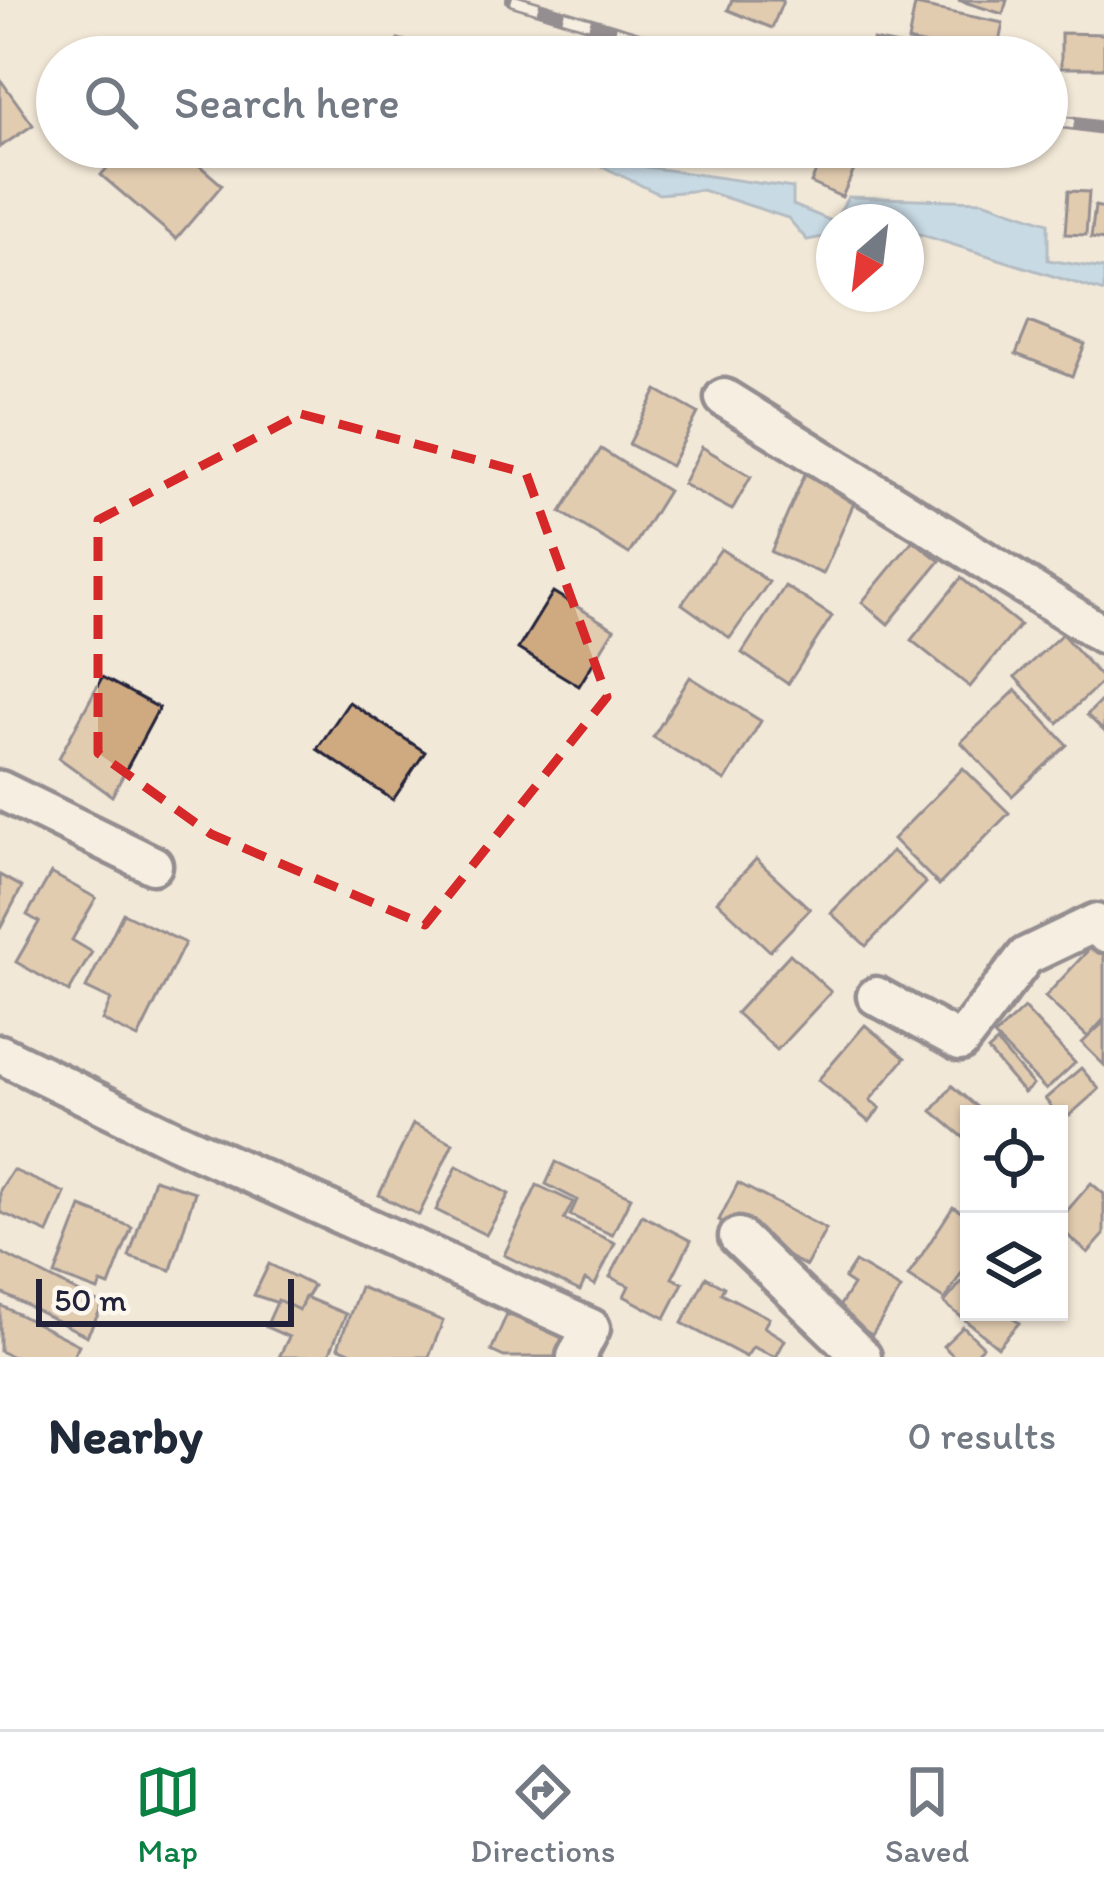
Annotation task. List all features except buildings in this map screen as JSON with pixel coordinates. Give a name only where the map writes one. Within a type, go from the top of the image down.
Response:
[{"type":"street","points":[[724,398],[1104,635]]},
{"type":"street","points":[[0,790],[153,865]]},
{"type":"street","points":[[876,996],[960,1042],[1025,956],[1094,923],[1104,933]]},
{"type":"street","points":[[0,1054],[173,1139],[591,1328],[576,1357]]},
{"type":"street","points":[[738,1237],[862,1357]]},
{"type":"highlighted area","points":[[301,414],[526,473],[607,697],[425,925],[211,834],[98,753],[98,520]]},
{"type":"water","points":[[606,168],[653,168],[793,188],[793,205],[816,215],[816,238],[807,240],[788,218],[702,190],[659,194]]},
{"type":"water","points":[[848,197],[983,201],[1048,223],[1048,260],[1104,269],[1104,292],[924,236],[924,204],[844,204]]},
{"type":"railway","points":[[512,0],[632,36]]},
{"type":"railway","points":[[1068,123],[1104,128]]}]
